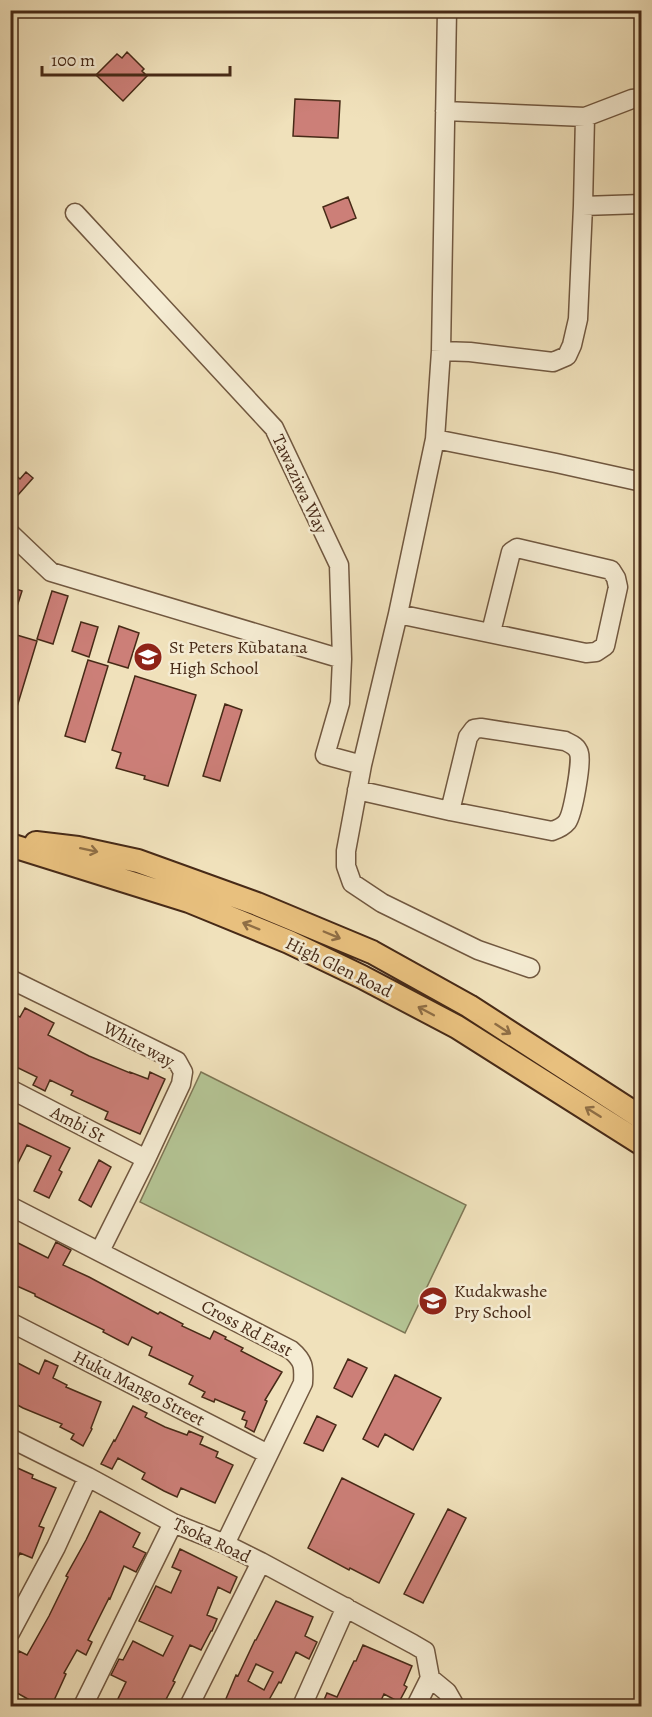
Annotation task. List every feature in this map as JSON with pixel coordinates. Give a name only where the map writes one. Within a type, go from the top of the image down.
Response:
[{"type":"main road","name":"High Glen Road","points":[[10,840],[78,848],[138,861],[257,904],[372,952],[469,1006],[642,1118]]},
{"type":"main road","name":"High Glen Road","points":[[10,845],[189,901],[300,947],[457,1028],[642,1144]]},
{"type":"street","points":[[447,10],[441,351],[435,439],[398,614],[362,765],[346,851],[346,866],[352,883],[382,903],[478,950],[530,968]]},
{"type":"street","points":[[445,111],[585,117],[632,99],[642,98]]},
{"type":"street","points":[[441,351],[470,352],[553,363],[567,356],[578,319],[585,117]]},
{"type":"street","points":[[583,206],[642,204]]},
{"type":"street","name":"Tawaziwa Way","points":[[75,213],[274,428],[339,565],[342,659],[340,703],[325,755],[362,765]]},
{"type":"street","points":[[435,439],[642,482]]},
{"type":"street","points":[[10,532],[51,572],[342,659]]},
{"type":"street","points":[[398,614],[586,653],[596,652],[605,646],[618,586],[616,578],[611,570],[517,548],[513,549],[491,632]]},
{"type":"street","points":[[357,790],[450,812],[552,831],[562,827],[569,820],[579,775],[580,755],[576,746],[565,741],[481,728],[474,729],[468,737],[450,812]]},
{"type":"street","name":"White way","points":[[10,979],[177,1061],[183,1072],[181,1084],[100,1251]]},
{"type":"street","name":"Ambi St","points":[[10,1089],[146,1159]]},
{"type":"street","name":"Cross Rd East","points":[[10,1206],[291,1350],[299,1357],[304,1368],[303,1383],[225,1544]]},
{"type":"street","name":"Huku Mango Street","points":[[10,1322],[268,1454]]},
{"type":"street","name":"Tsoka Road","points":[[10,1438],[173,1523],[225,1544],[261,1562],[413,1644],[425,1652],[430,1678]]},
{"type":"street","points":[[10,1632],[56,1547],[88,1477]]},
{"type":"street","points":[[82,1707],[173,1523]]},
{"type":"street","points":[[189,1707],[261,1562]]},
{"type":"street","points":[[302,1707],[346,1607]]},
{"type":"street","points":[[416,1707],[430,1678],[447,1692],[455,1707]]},
{"type":"green space","points":[[201,1072],[466,1205],[405,1333],[140,1202]]},
{"type":"building","points":[[127,52],[144,69],[142,71],[147,76],[123,101],[96,75],[117,54],[122,58]]},
{"type":"building","points":[[295,99],[340,101],[338,138],[293,136]]},
{"type":"building","points":[[348,197],[356,218],[331,228],[323,207]]},
{"type":"building","points":[[10,470],[20,479],[26,472],[33,478],[10,504]]},
{"type":"building","points":[[10,587],[22,591],[13,619],[10,619]]},
{"type":"building","points":[[52,591],[68,596],[53,644],[37,639]]},
{"type":"building","points":[[81,622],[98,627],[89,657],[72,651]]},
{"type":"building","points":[[119,626],[139,633],[128,668],[108,662]]},
{"type":"building","points":[[10,633],[37,641],[13,720],[10,719]]},
{"type":"building","points":[[88,660],[108,666],[85,742],[65,736]]},
{"type":"building","points":[[135,676],[196,695],[168,786],[144,779],[145,776],[116,768],[121,753],[112,750]]},
{"type":"building","points":[[225,704],[242,710],[220,781],[203,776]]},
{"type":"building","points":[[25,1008],[54,1023],[48,1035],[89,1056],[148,1079],[150,1072],[165,1079],[140,1134],[105,1119],[108,1112],[71,1095],[73,1091],[50,1080],[45,1091],[33,1085],[37,1077],[10,1064],[10,1012],[20,1017]]},
{"type":"building","points":[[10,1119],[70,1148],[59,1170],[62,1172],[49,1198],[34,1191],[51,1156],[27,1145],[10,1179]]},
{"type":"building","points":[[99,1160],[111,1167],[91,1207],[79,1200]]},
{"type":"building","points":[[16,1242],[48,1258],[56,1242],[71,1250],[63,1265],[210,1339],[214,1331],[243,1348],[241,1351],[282,1372],[265,1400],[267,1401],[254,1432],[245,1427],[247,1421],[242,1419],[245,1412],[215,1399],[214,1402],[202,1397],[205,1392],[189,1384],[193,1376],[149,1355],[152,1347],[132,1337],[128,1345],[103,1332],[104,1330],[10,1283],[10,1254]]},
{"type":"building","points":[[10,1359],[39,1374],[45,1360],[58,1366],[53,1378],[67,1385],[66,1387],[101,1402],[92,1429],[83,1446],[71,1439],[74,1434],[60,1427],[62,1424],[10,1401]]},
{"type":"building","points":[[348,1359],[367,1368],[352,1397],[334,1388]]},
{"type":"building","points":[[395,1375],[441,1398],[413,1450],[385,1434],[378,1447],[363,1439]]},
{"type":"building","points":[[133,1406],[147,1413],[145,1417],[165,1427],[187,1435],[189,1431],[203,1437],[200,1444],[218,1452],[216,1457],[233,1465],[215,1503],[181,1488],[177,1497],[164,1491],[142,1479],[145,1473],[118,1458],[112,1469],[101,1464]]},
{"type":"building","points":[[317,1416],[336,1425],[323,1451],[304,1443]]},
{"type":"building","points":[[13,1466],[33,1475],[32,1478],[56,1488],[39,1526],[44,1528],[32,1558],[20,1553],[10,1574],[10,1472]]},
{"type":"building","points":[[342,1478],[414,1514],[379,1583],[308,1548]]},
{"type":"building","points":[[448,1509],[466,1518],[423,1603],[404,1594]]},
{"type":"building","points":[[100,1511],[140,1533],[133,1547],[146,1553],[136,1572],[124,1566],[110,1599],[88,1640],[92,1642],[86,1655],[77,1650],[64,1673],[66,1674],[51,1707],[42,1707],[10,1689],[10,1674],[15,1667],[11,1666],[19,1651],[27,1655],[49,1616],[68,1577],[66,1576]]},
{"type":"building","points":[[180,1549],[237,1577],[230,1593],[218,1587],[207,1615],[217,1619],[212,1631],[201,1650],[190,1645],[162,1707],[114,1707],[126,1682],[111,1675],[119,1659],[123,1660],[133,1641],[163,1656],[173,1636],[139,1621],[156,1586],[171,1593],[181,1571],[172,1567]]},
{"type":"building","points":[[276,1601],[313,1617],[305,1636],[317,1642],[309,1659],[296,1652],[281,1683],[279,1682],[265,1707],[239,1707],[225,1701],[236,1675],[238,1676]],"holes":[[[256,1664],[273,1672],[264,1690],[248,1681]]]},
{"type":"building","points":[[363,1645],[412,1666],[404,1685],[407,1687],[399,1702],[384,1694],[378,1707],[321,1707],[327,1693],[337,1697]]},
{"type":"place","name":"St Peters Kubatana High School","points":[[148,657]]},
{"type":"place","name":"Kudakwashe Pry School","points":[[433,1301]]}]
